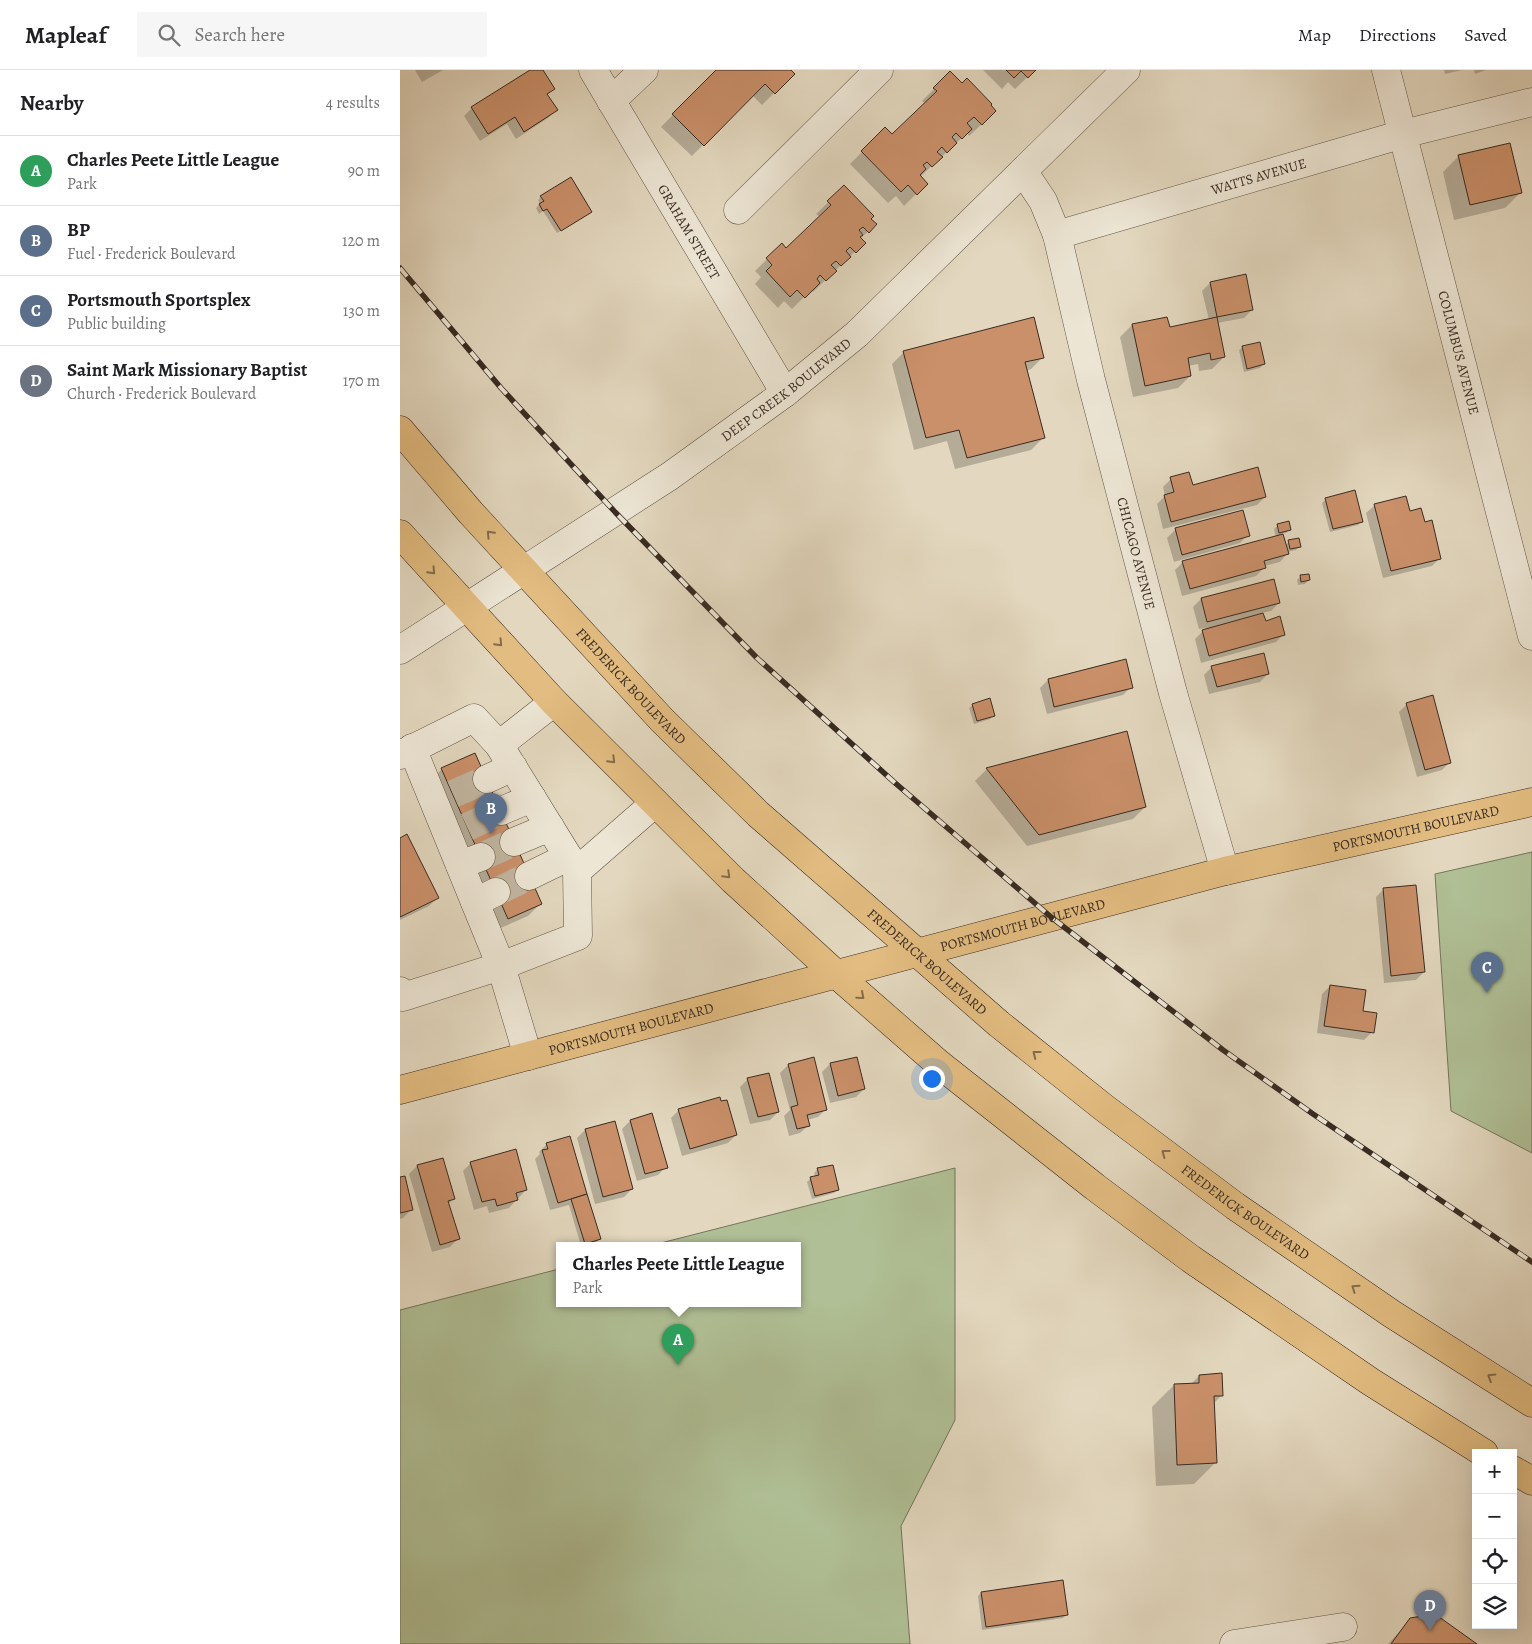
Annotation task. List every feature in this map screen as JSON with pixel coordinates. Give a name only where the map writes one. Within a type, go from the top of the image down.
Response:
[{"type":"main road","name":"FREDERICK BOULEVARD","points":[[400,430],[471,513],[662,720],[758,814],[916,953],[999,1024],[1088,1095],[1235,1206],[1392,1314],[1532,1403]]},
{"type":"main road","points":[[400,534],[554,702],[733,880],[939,1064],[1095,1188],[1183,1253],[1371,1382],[1478,1449]]},
{"type":"main road","name":"PORTSMOUTH BOULEVARD","points":[[400,1090],[1225,871],[1532,802]]},
{"type":"main road","points":[[1517,1472],[1532,1481]]},
{"type":"street","name":"GRAHAM STREET","points":[[593,70],[785,393]]},
{"type":"street","points":[[611,101],[644,70]]},
{"type":"street","points":[[738,210],[879,70]]},
{"type":"street","name":"DEEP CREEK BOULEVARD","points":[[400,650],[670,476],[785,393],[857,334],[1126,70]]},
{"type":"street","name":"COLUMBUS AVENUE","points":[[1386,70],[1532,636]]},
{"type":"street","name":"WATTS AVENUE","points":[[1057,234],[1403,134],[1532,102]]},
{"type":"street","points":[[1023,171],[1043,201],[1057,234]]},
{"type":"street","name":"CHICAGO AVENUE","points":[[1057,234],[1093,390],[1173,694],[1225,871]]},
{"type":"street","points":[[487,779],[554,702]]},
{"type":"street","points":[[400,991],[403,998],[501,966],[578,936],[572,864],[506,756],[474,718],[406,752],[444,799],[485,897],[501,966],[528,1056]]},
{"type":"street","points":[[501,811],[532,798]]},
{"type":"street","points":[[529,876],[572,864],[655,803]]},
{"type":"street","points":[[514,842],[550,827]]},
{"type":"street","points":[[1234,1644],[1343,1627]]},
{"type":"green space","points":[[1532,852],[1532,1153],[1451,1111],[1435,874]]},
{"type":"green space","points":[[955,1168],[955,1420],[901,1526],[910,1644],[400,1644],[400,1310],[556,1270],[556,1307],[801,1307],[801,1242],[665,1242]]},
{"type":"building","points":[[530,70],[543,70],[555,89],[547,94],[558,110],[524,132],[515,117],[488,134],[471,107]]},
{"type":"building","points":[[716,70],[791,70],[795,74],[775,94],[765,84],[704,146],[672,114]]},
{"type":"building","points":[[1006,70],[1036,70],[1028,78],[1021,71],[1014,78]]},
{"type":"building","points":[[950,71],[962,83],[967,78],[992,104],[996,111],[982,125],[974,117],[967,123],[972,129],[962,139],[956,133],[952,137],[957,143],[947,153],[942,147],[937,152],[943,157],[932,167],[927,162],[923,165],[926,169],[920,175],[928,184],[917,195],[908,185],[901,192],[861,151],[885,127],[892,134],[937,91],[933,88]]},
{"type":"building","points":[[1510,143],[1522,193],[1470,205],[1458,155]]},
{"type":"building","points":[[571,177],[592,212],[561,231],[547,209],[543,211],[539,204],[544,201],[540,196]]},
{"type":"building","points":[[844,185],[874,216],[871,219],[877,224],[869,233],[863,227],[859,230],[863,235],[860,237],[866,243],[856,253],[850,247],[846,251],[851,257],[841,266],[836,261],[831,265],[837,271],[826,281],[820,275],[817,279],[820,283],[805,298],[797,290],[790,297],[766,271],[772,265],[766,258],[782,243],[786,248],[831,205],[827,201]]},
{"type":"building","points":[[1246,274],[1253,310],[1217,317],[1210,282]]},
{"type":"building","points":[[1034,317],[1044,358],[1025,362],[1045,438],[967,458],[959,430],[926,438],[903,351]]},
{"type":"building","points":[[1167,317],[1170,327],[1217,317],[1225,357],[1211,360],[1210,353],[1188,358],[1191,376],[1145,386],[1132,324]]},
{"type":"building","points":[[1260,342],[1265,364],[1247,369],[1242,346]]},
{"type":"building","points":[[1258,467],[1266,497],[1171,522],[1164,495],[1174,492],[1170,477],[1189,472],[1193,485]]},
{"type":"building","points":[[1355,490],[1363,522],[1333,529],[1325,498]]},
{"type":"building","points":[[1406,496],[1410,511],[1421,508],[1425,522],[1432,520],[1441,559],[1391,571],[1374,504]]},
{"type":"building","points":[[1243,510],[1250,536],[1182,555],[1175,528]]},
{"type":"building","points":[[1289,521],[1291,530],[1279,533],[1277,524]]},
{"type":"building","points":[[1283,534],[1289,554],[1264,561],[1266,568],[1190,589],[1182,561]]},
{"type":"building","points":[[1299,538],[1301,547],[1290,549],[1288,540]]},
{"type":"building","points":[[1309,574],[1310,580],[1301,582],[1300,575]]},
{"type":"building","points":[[1274,579],[1280,603],[1207,622],[1201,598]]},
{"type":"building","points":[[1263,613],[1266,621],[1280,616],[1285,635],[1209,656],[1202,630]]},
{"type":"building","points":[[1264,653],[1269,674],[1217,687],[1211,666]]},
{"type":"building","points":[[1126,659],[1133,688],[1054,707],[1048,679]]},
{"type":"building","points":[[1433,695],[1451,763],[1425,770],[1406,703]]},
{"type":"building","points":[[990,698],[995,716],[977,721],[972,704]]},
{"type":"building","points":[[1127,731],[1146,807],[1039,835],[986,768]]},
{"type":"building","points":[[475,753],[542,904],[508,919],[441,768]]},
{"type":"building","points":[[407,834],[439,898],[400,917],[400,838]]},
{"type":"building","points":[[1416,885],[1425,972],[1391,976],[1383,888]]},
{"type":"building","points":[[1330,985],[1366,990],[1363,1011],[1377,1013],[1374,1033],[1324,1026]]},
{"type":"building","points":[[814,1057],[827,1110],[807,1115],[810,1126],[797,1129],[791,1107],[798,1105],[788,1064]]},
{"type":"building","points":[[857,1057],[865,1089],[838,1096],[830,1063]]},
{"type":"building","points":[[769,1073],[779,1112],[758,1117],[747,1078]]},
{"type":"building","points":[[720,1097],[721,1101],[727,1100],[737,1135],[690,1149],[678,1109]]},
{"type":"building","points":[[652,1113],[668,1168],[645,1174],[630,1120]]},
{"type":"building","points":[[615,1121],[633,1189],[603,1197],[585,1129]]},
{"type":"building","points":[[570,1136],[587,1194],[558,1203],[542,1150],[548,1149],[546,1143]]},
{"type":"building","points":[[516,1149],[527,1190],[516,1193],[518,1200],[497,1206],[495,1199],[482,1202],[470,1162]]},
{"type":"building","points":[[443,1158],[455,1199],[448,1201],[460,1239],[440,1245],[417,1165]]},
{"type":"building","points":[[833,1165],[839,1190],[815,1196],[810,1177],[819,1175],[817,1168]]},
{"type":"building","points":[[405,1176],[413,1210],[400,1213],[400,1177]]},
{"type":"building","points":[[587,1194],[601,1239],[584,1242],[571,1199]]},
{"type":"building","points":[[1222,1373],[1223,1396],[1214,1396],[1217,1463],[1177,1465],[1174,1384],[1199,1383],[1199,1375]]},
{"type":"building","points":[[1063,1580],[1068,1615],[986,1627],[981,1592]]},
{"type":"building","points":[[1435,1614],[1477,1644],[1391,1644],[1410,1618]]},
{"type":"tunnel","points":[[453,794],[487,779]]},
{"type":"tunnel","points":[[467,827],[501,811]]},
{"type":"tunnel","points":[[481,857],[514,842]]},
{"type":"tunnel","points":[[496,892],[529,876]]},
{"type":"railway","points":[[400,268],[501,388],[615,512],[757,658],[894,782],[1051,917],[1223,1050],[1313,1114],[1532,1262]]},
{"type":"place","name":"BP","points":[[491,834]]},
{"type":"place","name":"Portsmouth Sportsplex","points":[[1487,993]]},
{"type":"place","name":"Charles Peete Little League","points":[[678,1365]]},
{"type":"place","name":"Saint Mark Missionary Baptist","points":[[1430,1631]]}]
